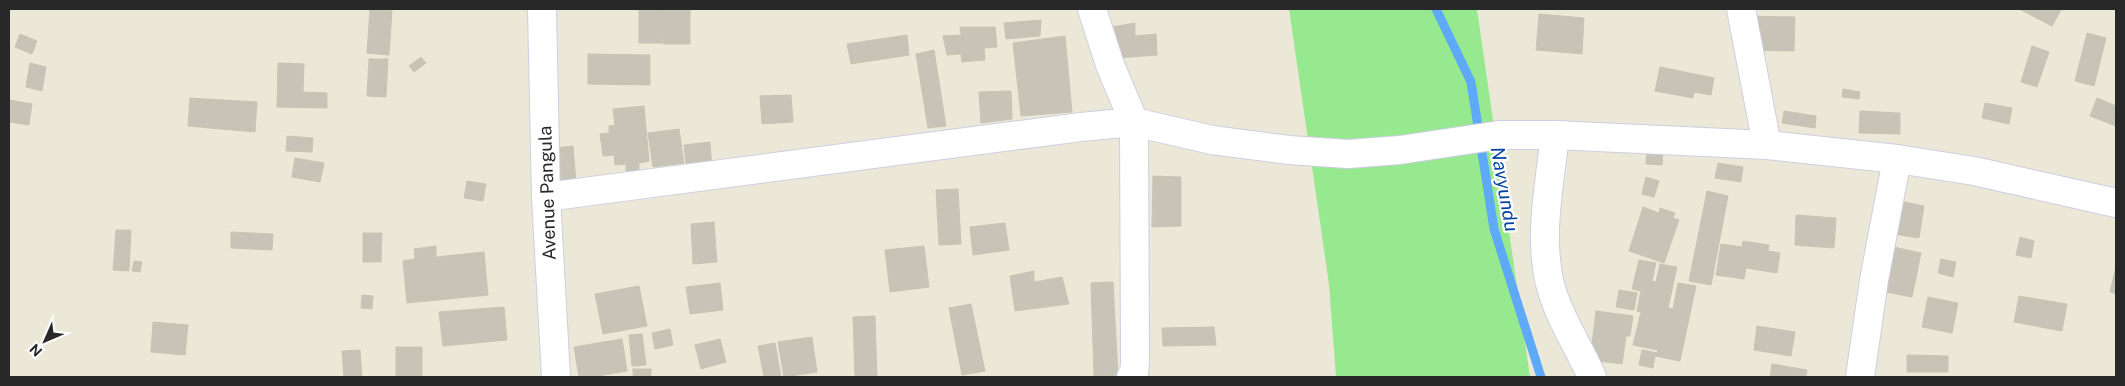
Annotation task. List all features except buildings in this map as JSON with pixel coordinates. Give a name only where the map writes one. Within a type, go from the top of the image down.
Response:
[{"type":"street","name":"Avenue Pangula","points":[[542,9],[546,197],[556,377]]},
{"type":"street","points":[[1092,9],[1110,65],[1134,122],[1135,363],[1134,373],[1131,377]]},
{"type":"street","points":[[1741,9],[1767,145]]},
{"type":"street","points":[[546,197],[1071,128],[1134,122],[1212,140],[1289,150],[1348,154],[1459,142],[1500,135],[1555,135],[1767,145],[1897,159],[1974,171],[2116,203]]},
{"type":"street","points":[[1555,135],[1544,237],[1549,280],[1563,321],[1592,377]]},
{"type":"street","points":[[1860,377],[1874,280],[1897,159]]},
{"type":"green space","points":[[1289,9],[1477,9],[1530,377],[1336,377],[1329,284]]},
{"type":"waterway","name":"Navyundu","points":[[1436,9],[1471,82],[1494,229],[1541,377]]}]
